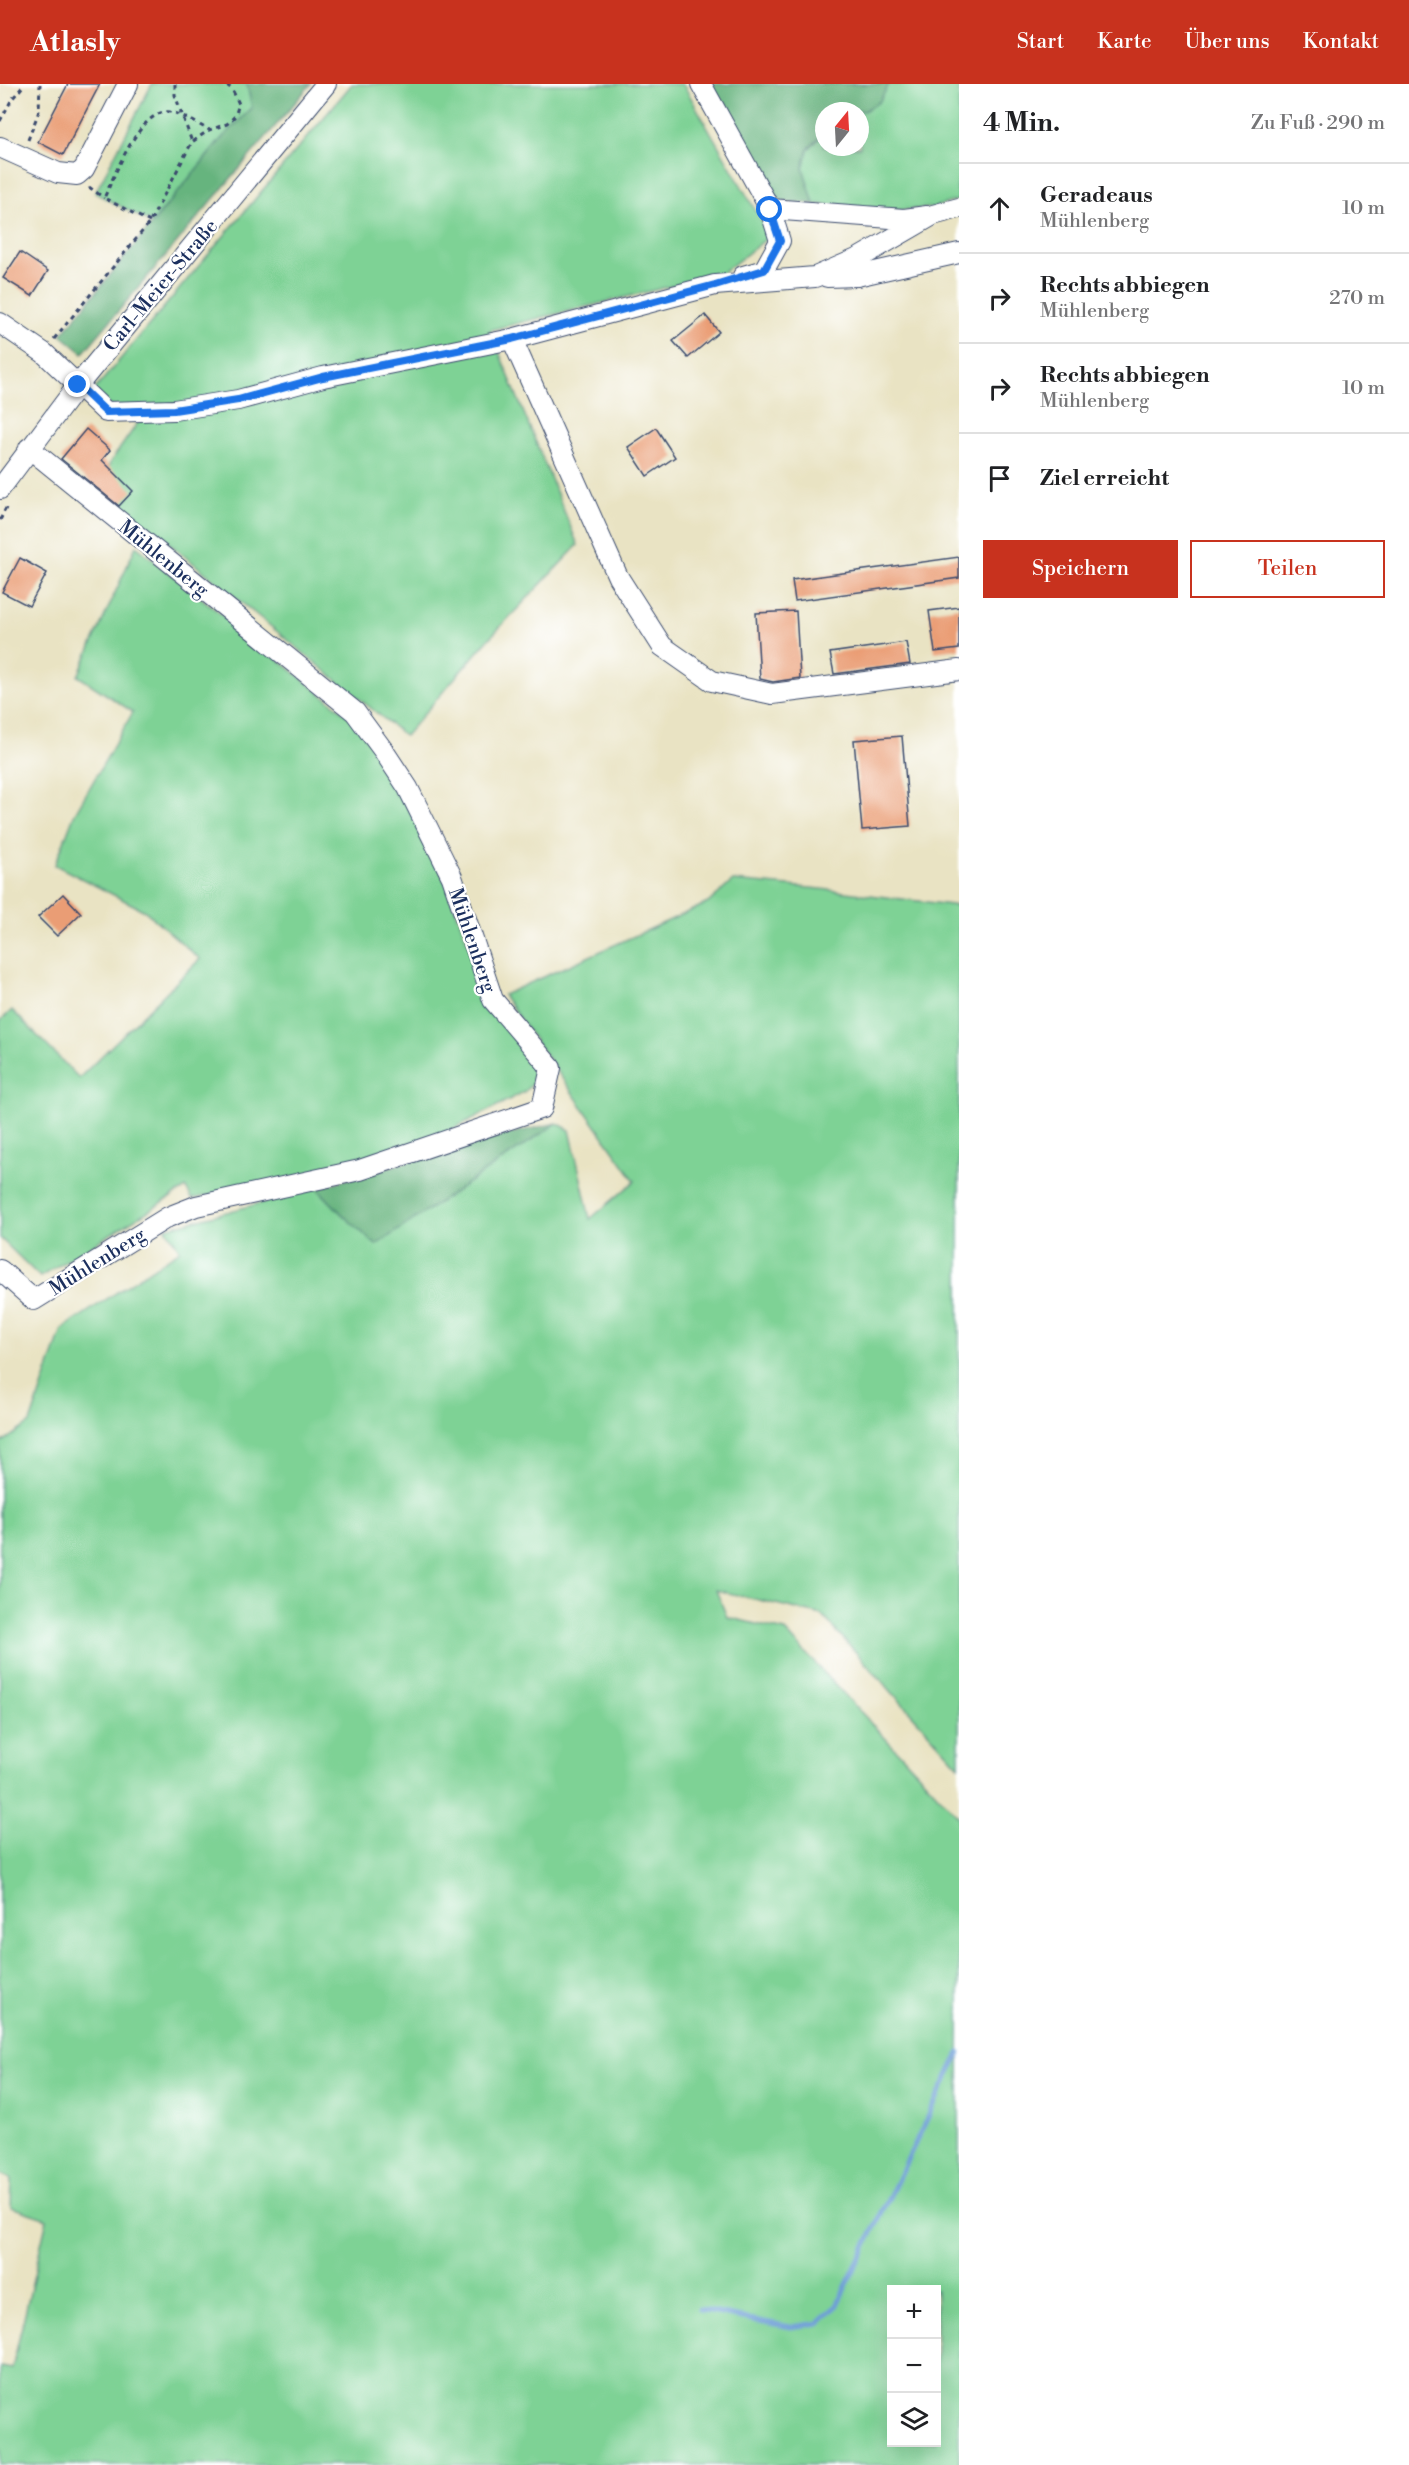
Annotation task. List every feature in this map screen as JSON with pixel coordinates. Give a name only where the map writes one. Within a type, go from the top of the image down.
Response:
[{"type":"street","points":[[0,147],[58,173],[76,175],[84,169],[128,84]]},
{"type":"street","name":"Carl-Meier-Straße","points":[[0,489],[78,385],[326,84]]},
{"type":"street","points":[[701,84],[770,210],[786,263],[806,278]]},
{"type":"street","points":[[770,210],[904,219],[959,208]]},
{"type":"street","points":[[806,278],[859,258],[933,215]]},
{"type":"street","points":[[0,323],[44,353],[106,412],[174,410],[238,400],[323,377],[512,339],[715,285],[764,270],[780,241]]},
{"type":"street","points":[[715,285],[857,276],[959,253]]},
{"type":"street","points":[[512,339],[618,577],[662,646],[712,681],[772,694],[959,670]]},
{"type":"street","name":"Mühlenberg","points":[[0,1270],[34,1300],[168,1217],[196,1206],[360,1170],[542,1108],[551,1068],[494,1000],[452,877],[408,788],[384,750],[355,712],[29,448]]},
{"type":"path","points":[[0,121],[12,99],[25,84]]},
{"type":"path","points":[[27,141],[39,111],[40,84]]},
{"type":"path","points":[[175,84],[175,95],[192,142]]},
{"type":"path","points":[[59,333],[150,222],[192,142],[209,130],[227,124],[235,116],[239,104],[232,89],[225,84]]},
{"type":"path","points":[[150,222],[104,198],[141,127],[153,116],[169,112],[209,130]]},
{"type":"green space","points":[[152,84],[247,84],[252,108],[223,137],[152,223],[95,193]]},
{"type":"green space","points":[[247,84],[311,84],[83,353],[61,335],[223,137],[252,108]]},
{"type":"green space","points":[[352,84],[683,84],[770,236],[721,274],[490,330],[578,545],[485,643],[405,736],[100,487],[111,461],[139,421],[90,395]]},
{"type":"green space","points":[[709,84],[889,84],[879,102],[869,108],[869,102],[815,102],[815,142],[808,149],[803,168],[814,204],[782,201],[772,195]]},
{"type":"green space","points":[[889,84],[959,84],[957,189],[959,200],[931,208],[901,210],[814,204],[803,169],[808,149],[815,142],[815,156],[869,156],[869,104],[879,102]]},
{"type":"green space","points":[[136,546],[350,717],[391,772],[438,861],[490,1004],[539,1069],[536,1080],[524,1092],[428,1142],[353,1166],[192,1199],[186,1188],[40,1277],[0,1238],[0,1021],[12,1010],[79,1078],[200,959],[145,911],[55,865],[74,815],[133,712],[78,676]]},
{"type":"green space","points":[[733,881],[959,906],[959,1766],[822,1615],[716,1590],[727,1617],[785,1631],[959,1817],[959,2465],[0,2465],[0,2367],[12,2369],[47,2219],[11,2207],[12,2179],[0,2174],[0,1444],[30,1423],[62,1329],[180,1250],[166,1228],[317,1188],[376,1244],[557,1123],[570,1130],[590,1219],[635,1181],[503,995],[708,903]]},
{"type":"green space","points":[[557,1123],[376,1245],[317,1188],[482,1140]]},
{"type":"building","points":[[68,84],[100,84],[63,155],[38,142]]},
{"type":"building","points":[[20,252],[48,271],[32,296],[3,278]]},
{"type":"building","points":[[705,315],[719,332],[688,358],[673,341]]},
{"type":"building","points":[[656,428],[675,457],[647,476],[628,447]]},
{"type":"building","points":[[86,429],[110,450],[102,460],[133,491],[119,506],[61,459]]},
{"type":"building","points":[[959,557],[959,578],[795,601],[792,580]]},
{"type":"building","points":[[20,558],[47,573],[29,606],[2,592]]},
{"type":"building","points":[[959,607],[959,649],[935,652],[929,611]]},
{"type":"building","points":[[796,611],[800,678],[773,682],[760,679],[756,613]]},
{"type":"building","points":[[906,642],[910,664],[834,674],[830,653]]},
{"type":"building","points":[[902,736],[910,826],[862,830],[854,740]]},
{"type":"building","points":[[63,894],[81,913],[57,936],[38,917]]},
{"type":"waterway","points":[[700,2310],[791,2327],[819,2323],[836,2307],[959,2053]]},
{"type":"route","points":[[78,385],[106,412],[174,410],[238,400],[323,377],[512,339],[764,270],[780,241],[770,210]]}]
